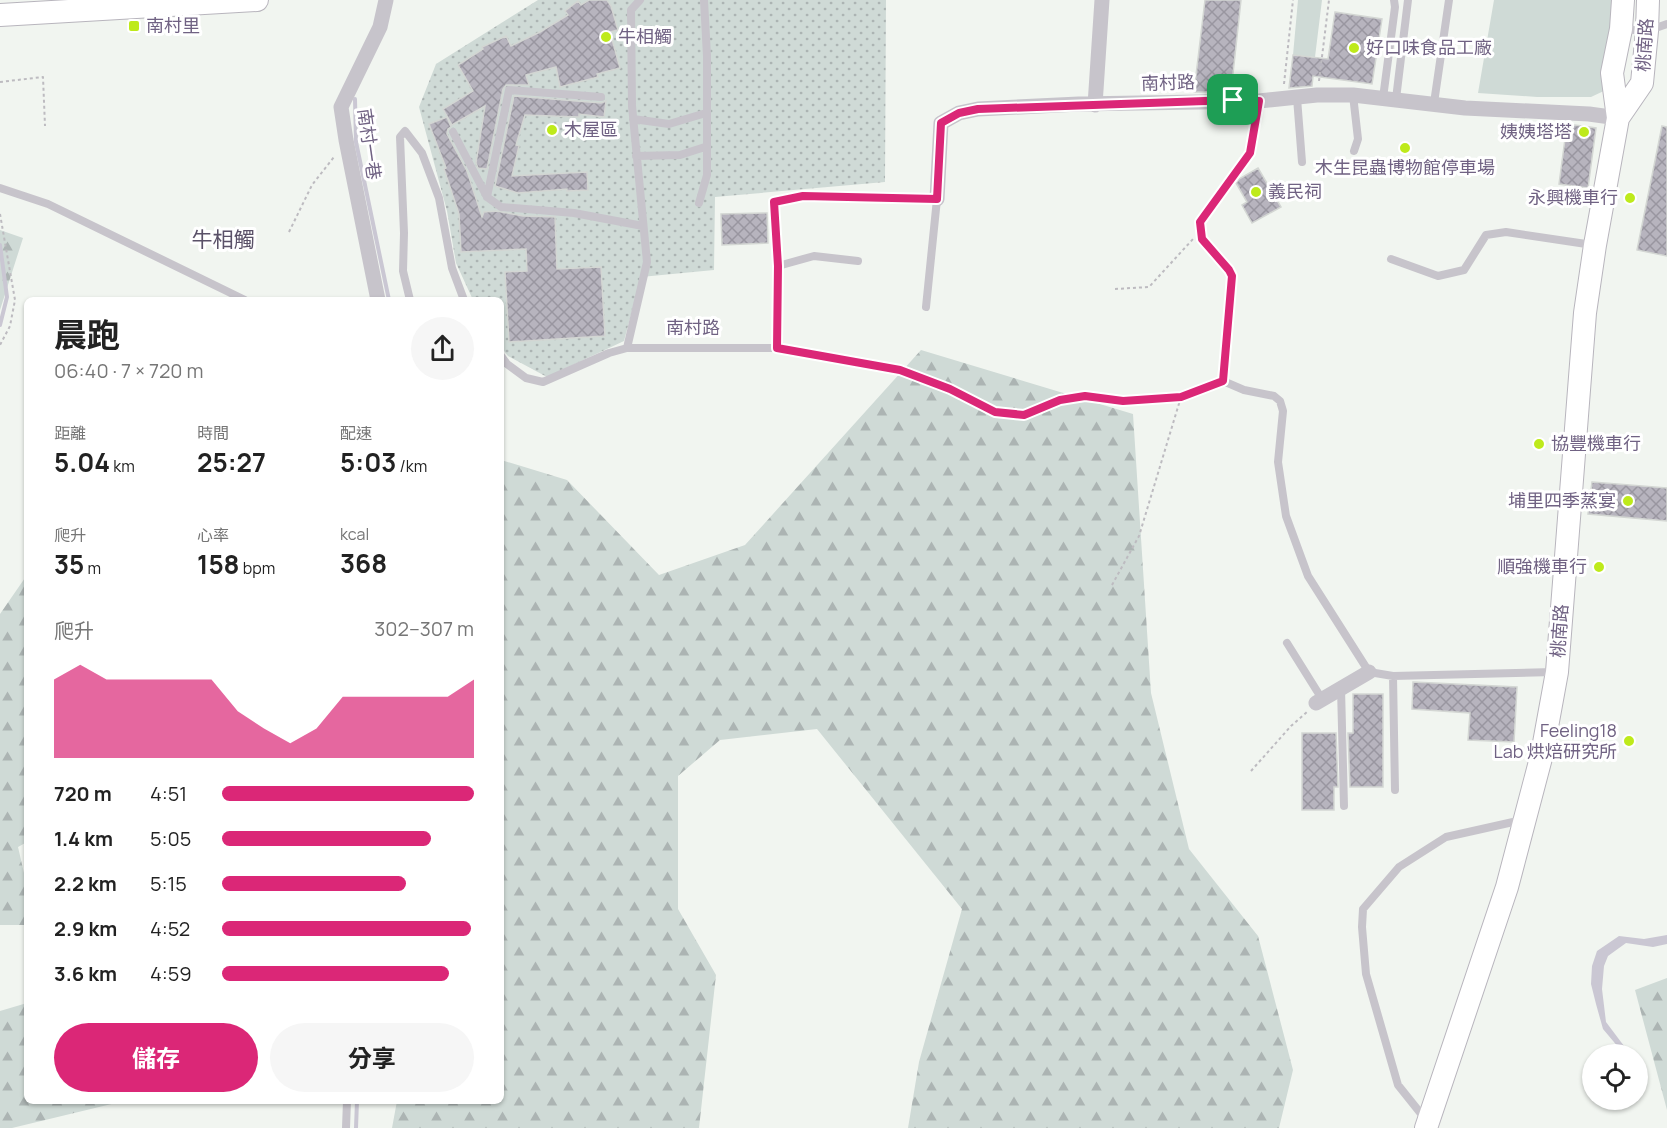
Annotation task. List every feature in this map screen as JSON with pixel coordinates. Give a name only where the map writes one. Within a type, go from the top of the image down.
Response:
[{"type":"main road","points":[[0,15],[257,0]]},
{"type":"main road","name":"桃南路","points":[[1426,1125],[1507,887],[1542,754],[1557,672],[1585,313],[1618,118],[1612,73],[1621,29],[1623,0]]},
{"type":"main road","name":"桃南路","points":[[1618,118],[1642,83],[1657,27],[1648,0]]},
{"type":"street","name":"南村一巷","points":[[377,297],[345,140],[341,107],[380,27],[386,0]]},
{"type":"street","points":[[1095,105],[1105,3]]},
{"type":"street","name":"南村路","points":[[937,199],[941,123],[959,113],[978,109],[1259,101],[1317,95],[1353,95],[1426,106],[1590,114],[1618,118]]},
{"type":"street","points":[[1319,701],[1369,672]]},
{"type":"lane","points":[[627,348],[647,262],[633,119],[631,10],[640,0]]},
{"type":"lane","points":[[699,203],[707,175],[704,0]]},
{"type":"lane","points":[[1389,99],[1394,0]]},
{"type":"lane","points":[[1389,99],[1408,0]]},
{"type":"lane","points":[[1426,106],[1449,0]]},
{"type":"lane","points":[[1621,29],[1657,27]]},
{"type":"lane","points":[[487,197],[509,90],[601,97]]},
{"type":"lane","points":[[1353,95],[1358,139],[1354,151]]},
{"type":"lane","points":[[1290,98],[1302,162]]},
{"type":"lane","points":[[1259,101],[1250,153],[1200,222],[1200,231],[1202,239],[1232,276],[1223,381],[1244,390],[1274,396],[1280,401],[1283,411],[1278,462],[1286,516],[1308,576],[1369,672],[1393,676],[1557,672]]},
{"type":"lane","points":[[633,119],[669,124],[706,113]]},
{"type":"lane","points":[[410,297],[403,271],[404,233],[400,137],[405,131],[422,153],[439,198],[452,268],[463,297]]},
{"type":"lane","points":[[453,132],[487,197],[501,207],[574,213],[643,226]]},
{"type":"lane","points":[[636,156],[680,154],[705,147]]},
{"type":"lane","points":[[0,188],[48,204],[239,297]]},
{"type":"lane","points":[[777,348],[778,266],[774,202],[803,196],[937,199]]},
{"type":"lane","name":"南村路","points":[[926,307],[937,199]]},
{"type":"lane","points":[[1391,259],[1438,276],[1464,270],[1486,235],[1506,232],[1595,245]]},
{"type":"lane","points":[[778,266],[814,256],[858,261]]},
{"type":"lane","name":"南村路","points":[[504,360],[526,378],[543,382],[609,353],[627,348],[777,348],[900,370]]},
{"type":"lane","points":[[1287,643],[1319,701]]},
{"type":"lane","points":[[1393,676],[1395,790]]},
{"type":"lane","points":[[1341,687],[1344,806]]},
{"type":"lane","points":[[1426,1125],[1398,1085],[1366,974],[1362,927],[1364,909],[1399,867],[1446,837],[1526,819]]},
{"type":"lane","points":[[346,1128],[347,1104]]},
{"type":"path","points":[[1290,98],[1293,0]]},
{"type":"path","points":[[1317,95],[1329,0]]},
{"type":"path","points":[[0,82],[43,78],[45,126]]},
{"type":"path","points":[[289,232],[312,184],[329,165],[345,140]]},
{"type":"path","points":[[0,214],[15,300],[10,326],[0,345]]},
{"type":"path","points":[[1115,289],[1149,287],[1200,231]]},
{"type":"path","points":[[900,370],[950,389],[995,412],[1024,415],[1060,400],[1085,396],[1123,401],[1181,397],[1223,381]]},
{"type":"path","points":[[1112,585],[1139,536],[1181,397]]},
{"type":"path","points":[[1251,771],[1291,726],[1319,701]]},
{"type":"green space","points":[[538,0],[886,0],[885,182],[715,197],[714,270],[641,277],[624,341],[547,377],[508,356],[504,351],[504,297],[472,297],[456,263],[447,211],[419,107],[436,64]]},
{"type":"green space","points":[[1298,0],[1322,0],[1315,57],[1293,55]]},
{"type":"green space","points":[[1494,0],[1620,0],[1608,89],[1591,97],[1537,97],[1478,93]]},
{"type":"green space","points":[[0,230],[23,238],[0,310]]},
{"type":"green space","points":[[921,350],[1133,414],[1151,693],[1189,849],[1258,936],[1293,1070],[1279,1128],[908,1128],[919,1062],[962,909],[817,729],[720,740],[678,776],[678,909],[716,975],[699,1128],[392,1128],[396,1104],[504,1104],[504,461],[567,480],[659,575],[745,545]]},
{"type":"green space","points":[[24,579],[24,844],[18,847],[24,873],[24,925],[0,925],[0,614]]},
{"type":"green space","points":[[1667,978],[1667,1110],[1635,990]]},
{"type":"green space","points":[[24,1004],[24,1104],[112,1104],[12,1128],[0,1128],[0,1011]]},
{"type":"shaded area","points":[[1667,935],[1667,944],[1653,947],[1626,943],[1608,956],[1604,966],[1602,989],[1606,1022],[1622,1044],[1616,1044],[1603,1029],[1591,984],[1592,966],[1597,951],[1619,936],[1644,939]]},
{"type":"building","points":[[589,0],[607,0],[611,6],[618,30],[610,32],[620,68],[597,74],[598,77],[560,87],[556,67],[526,75],[529,85],[506,85],[503,89],[487,169],[478,168],[476,163],[485,106],[452,125],[443,109],[473,91],[458,65],[483,49],[482,47],[506,36],[511,46],[540,32],[568,15],[565,11],[578,1],[581,5]]},
{"type":"building","points":[[1205,0],[1241,0],[1231,92],[1194,92]]},
{"type":"building","name":"好口味食品工廠","points":[[1335,12],[1382,19],[1372,84],[1313,76],[1312,86],[1289,88],[1293,55],[1328,59]]},
{"type":"building","points":[[514,96],[601,103],[606,101],[604,117],[579,114],[579,117],[525,115],[516,145],[519,146],[512,176],[587,172],[588,190],[567,191],[567,189],[518,193],[495,186]]},
{"type":"building","points":[[447,117],[451,127],[447,134],[467,171],[482,217],[484,212],[496,211],[523,216],[555,217],[557,269],[601,267],[605,336],[509,342],[505,272],[527,271],[526,249],[461,252],[459,214],[444,169],[446,168],[429,124]]},
{"type":"building","points":[[1567,124],[1596,128],[1588,188],[1559,184]]},
{"type":"building","points":[[1662,126],[1667,127],[1667,256],[1637,250]]},
{"type":"building","name":"義民祠","points":[[1258,168],[1281,207],[1252,223],[1242,205],[1247,202],[1236,183]]},
{"type":"building","points":[[767,213],[768,243],[722,245],[721,214]]},
{"type":"building","name":"埔里四季蒸宴","points":[[1592,482],[1667,488],[1667,521],[1588,514]]},
{"type":"building","points":[[1413,682],[1517,687],[1514,742],[1468,740],[1470,713],[1412,709]]},
{"type":"building","points":[[1353,694],[1383,694],[1383,787],[1350,787],[1348,733],[1353,733]]},
{"type":"building","points":[[1302,733],[1336,733],[1338,787],[1334,787],[1334,810],[1302,810]]},
{"type":"waterway","points":[[355,99],[356,142],[388,297]]},
{"type":"waterway","points":[[0,245],[7,297],[0,325]]},
{"type":"waterway","points":[[356,1128],[357,1104]]},
{"type":"place","name":"南村里","points":[[134,26]]},
{"type":"place","name":"牛相觸","points":[[606,37]]},
{"type":"place","name":"好口味食品工廠","points":[[1354,48]]},
{"type":"place","name":"木屋區","points":[[552,130]]},
{"type":"place","name":"姨姨塔塔","points":[[1584,132]]},
{"type":"place","name":"木生昆蟲博物館停車場","points":[[1405,148]]},
{"type":"place","name":"義民祠","points":[[1256,192]]},
{"type":"place","name":"永興機車行","points":[[1630,198]]},
{"type":"place","name":"協豐機車行","points":[[1539,444]]},
{"type":"place","name":"埔里四季蒸宴","points":[[1628,501]]},
{"type":"place","name":"順強機車行","points":[[1599,567]]},
{"type":"place","name":"Feeling18 Lab 烘焙研究所","points":[[1629,741]]},
{"type":"district","name":"牛相觸","points":[[223,240]]},
{"type":"route","points":[[1233,100],[1259,101],[1250,153],[1200,222],[1202,239],[1232,276],[1223,381],[1181,397],[1123,401],[1085,396],[1060,400],[1024,415],[995,412],[950,389],[900,370],[777,348],[778,266],[774,202],[803,196],[937,199],[941,123],[959,113],[978,109],[1078,104],[1233,100]]}]
